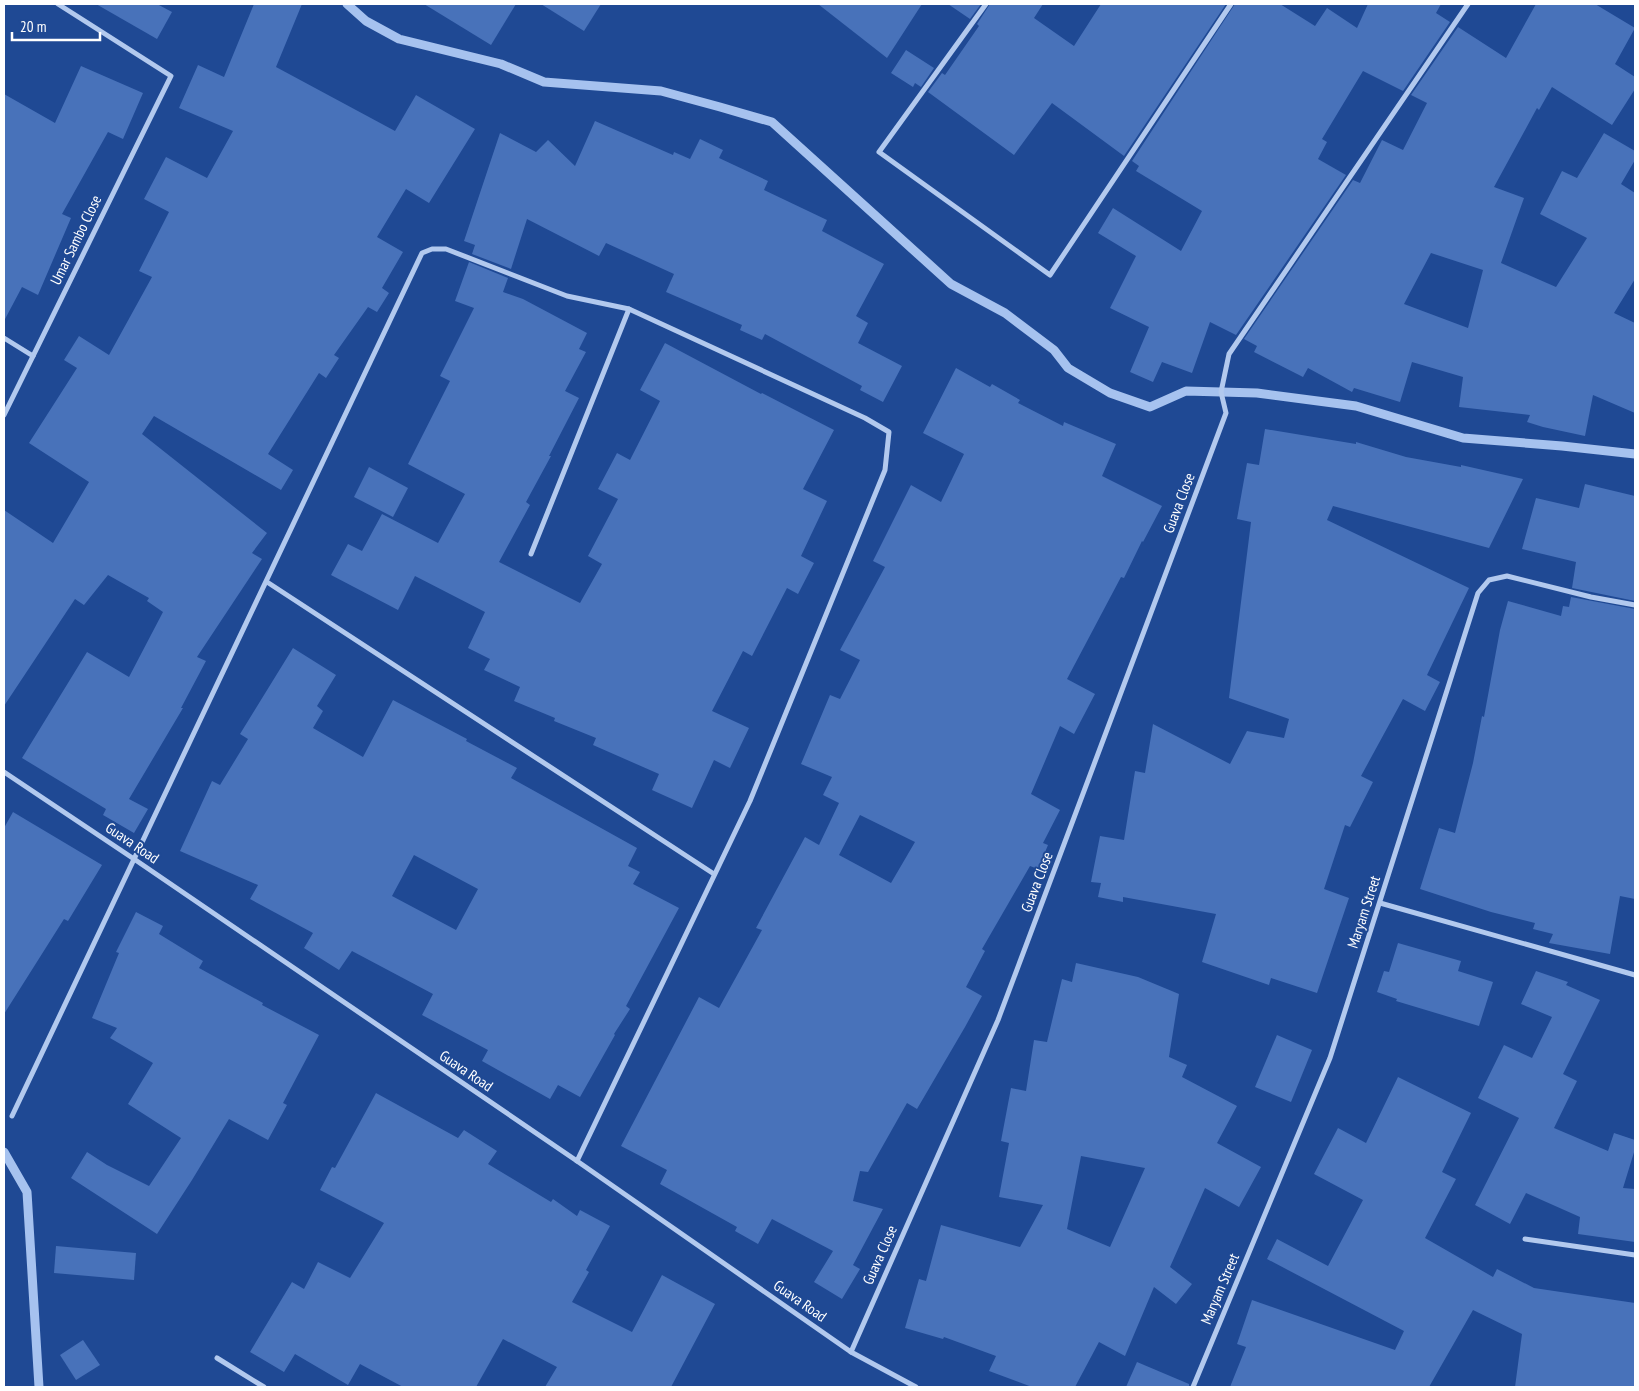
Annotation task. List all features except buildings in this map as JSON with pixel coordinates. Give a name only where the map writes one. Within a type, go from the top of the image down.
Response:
[{"type":"street","name":"Umar Sambo Close","points":[[4,415],[171,76],[58,4]]},
{"type":"street","points":[[986,4],[879,152],[1050,275],[1230,4]]},
{"type":"street","name":"Guava Close","points":[[851,1352],[998,1020],[1226,413],[1221,392],[1229,354],[1468,4]]},
{"type":"street","points":[[12,1116],[422,254],[432,249],[446,249],[566,296],[629,309],[856,413],[890,432],[885,470],[750,801],[577,1161]]},
{"type":"street","points":[[531,554],[629,309]]},
{"type":"street","points":[[4,338],[33,356]]},
{"type":"street","name":"Maryam Street","points":[[1193,1387],[1330,1058],[1478,593],[1489,580],[1507,576],[1591,597],[1635,605]]},
{"type":"street","points":[[266,582],[714,874]]},
{"type":"street","name":"Guava Road","points":[[4,772],[577,1161],[851,1352],[916,1387]]},
{"type":"street","points":[[1380,903],[1635,975]]},
{"type":"street","points":[[1525,1239],[1635,1255]]},
{"type":"street","points":[[217,1358],[264,1387]]},
{"type":"waterway","points":[[347,4],[366,21],[399,39],[501,64],[544,82],[661,91],[772,122],[951,284],[1005,313],[1054,350],[1068,368],[1110,393],[1150,407],[1186,391],[1257,393],[1356,406],[1463,438],[1635,454]]},
{"type":"waterway","points":[[4,1152],[27,1192],[39,1387]]}]
